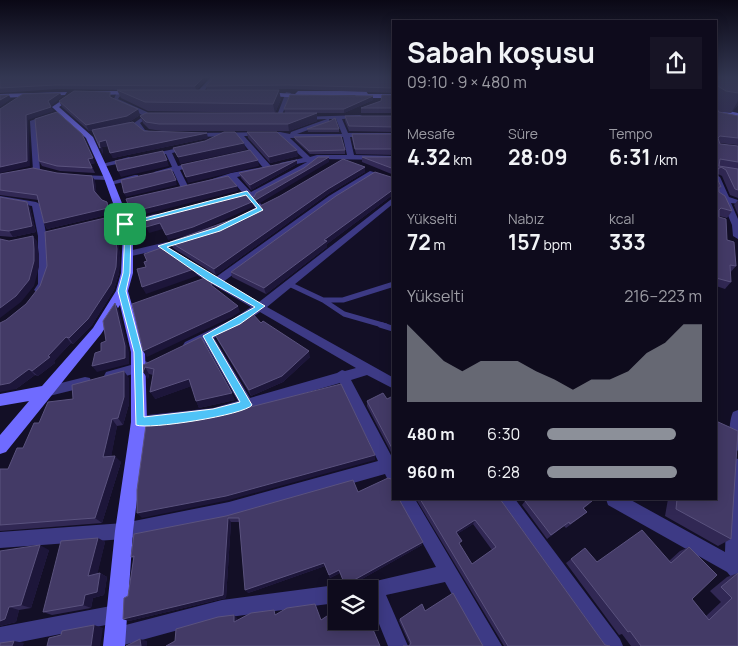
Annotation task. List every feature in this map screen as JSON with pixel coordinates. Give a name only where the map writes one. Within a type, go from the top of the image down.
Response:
[{"type":"street","points":[[0,447],[97,331],[122,291],[127,273],[128,231],[123,212],[86,135],[55,107]]},
{"type":"street","points":[[131,107],[145,113],[147,116]]},
{"type":"street","points":[[281,107],[275,118],[287,118]]},
{"type":"street","points":[[284,136],[362,109]]},
{"type":"street","points":[[717,110],[738,115]]},
{"type":"street","points":[[27,171],[40,170],[33,121],[60,113]]},
{"type":"street","points":[[717,114],[738,119]]},
{"type":"street","points":[[155,116],[147,116],[134,124],[146,133],[162,135]]},
{"type":"street","points":[[296,118],[366,117]]},
{"type":"street","points":[[328,169],[347,158],[351,147],[344,136],[339,118]]},
{"type":"street","points":[[265,134],[268,126]]},
{"type":"street","points":[[86,135],[95,133]]},
{"type":"street","points":[[188,135],[265,134],[284,136],[347,158],[392,158]]},
{"type":"street","points":[[204,145],[223,135]]},
{"type":"street","points":[[239,135],[249,152],[268,168]]},
{"type":"street","points":[[284,136],[307,158]]},
{"type":"street","points":[[176,190],[226,174],[268,168],[307,158],[344,136],[392,136]]},
{"type":"street","points":[[102,165],[195,146]]},
{"type":"street","points":[[245,195],[301,169],[320,149]]},
{"type":"street","points":[[168,151],[177,168],[193,185]]},
{"type":"street","points":[[347,158],[357,166]]},
{"type":"street","points":[[196,283],[213,280],[332,198],[376,174],[364,169],[384,159]]},
{"type":"street","points":[[70,176],[109,180],[204,162]]},
{"type":"street","points":[[718,172],[738,236]]},
{"type":"street","points":[[226,174],[245,195],[265,206],[252,213]]},
{"type":"street","points":[[717,197],[738,202]]},
{"type":"street","points":[[0,198],[36,204],[44,236],[43,284],[34,300]]},
{"type":"street","points":[[182,348],[237,322],[261,306],[392,202]]},
{"type":"street","points":[[78,227],[123,212],[162,215]]},
{"type":"street","points":[[723,222],[736,226]]},
{"type":"street","points":[[128,254],[174,243]]},
{"type":"street","points":[[162,246],[213,280],[392,383]]},
{"type":"street","points":[[122,291],[130,306],[140,368],[139,422],[124,531],[114,642],[222,609],[328,595]]},
{"type":"street","points":[[207,336],[247,405]]},
{"type":"street","points":[[0,400],[45,392],[97,379],[140,368],[157,360]]},
{"type":"street","points":[[139,422],[213,414],[370,369]]},
{"type":"street","points":[[0,540],[124,531],[229,510],[391,471],[342,376]]},
{"type":"street","points":[[616,500],[735,569],[738,416]]},
{"type":"street","points":[[407,500],[492,646]]},
{"type":"street","points":[[506,500],[614,646]]},
{"type":"street","points":[[378,588],[448,573]]},
{"type":"street","points":[[378,604],[398,646]]},
{"type":"street","points":[[0,637],[116,614]]},
{"type":"lane","points":[[288,284],[323,300],[344,314],[392,328]]},
{"type":"lane","points":[[323,300],[344,300],[392,285]]},
{"type":"building","points":[[3,107],[51,107],[26,115],[27,161],[0,167],[0,109]]},
{"type":"building","points":[[66,107],[134,107],[138,109],[127,116],[86,125]]},
{"type":"building","points":[[285,107],[348,107],[344,109],[284,109]]},
{"type":"building","points":[[363,107],[392,107],[392,108],[361,108]]},
{"type":"building","points":[[717,109],[719,112],[738,116],[738,138],[720,136],[718,138],[720,144],[738,146],[738,162],[720,159],[719,166],[738,169],[738,190],[735,189],[726,170],[721,167],[718,169],[718,180],[721,187],[719,187],[719,192],[725,196],[732,211],[721,208],[719,210],[719,217],[726,219],[727,240],[734,242],[736,266],[730,265],[731,282],[717,278]]},
{"type":"building","points":[[57,112],[82,134],[93,158],[88,159],[92,168],[57,166],[39,161],[35,119]]},
{"type":"building","points":[[146,113],[317,113],[288,124],[159,124],[146,122],[140,116]]},
{"type":"building","points":[[345,116],[392,116],[392,127],[349,126]]},
{"type":"building","points":[[335,118],[339,129],[307,129],[330,121]]},
{"type":"building","points":[[133,122],[144,131],[207,133],[110,153],[106,140],[99,142],[100,148],[92,130]]},
{"type":"building","points":[[224,132],[235,132],[244,143],[178,157],[173,148],[205,141]]},
{"type":"building","points":[[247,132],[277,132],[297,150],[269,157]]},
{"type":"building","points":[[352,134],[392,134],[392,149],[355,149]]},
{"type":"building","points":[[341,136],[345,150],[309,151],[294,137]]},
{"type":"building","points":[[250,150],[258,160],[186,177],[181,165]]},
{"type":"building","points":[[163,151],[167,160],[118,171],[115,161]]},
{"type":"building","points":[[318,157],[329,157],[254,201],[193,227],[166,235],[160,223],[146,227],[143,220],[140,220],[244,193],[248,197],[254,197],[256,193],[304,168]]},
{"type":"building","points":[[362,157],[392,157],[392,168]]},
{"type":"building","points":[[343,159],[365,167],[328,189],[214,269],[170,242],[236,218],[280,196]]},
{"type":"building","points":[[297,160],[250,185],[239,173]]},
{"type":"building","points":[[33,168],[57,173],[92,176],[94,191],[102,200],[107,202],[108,208],[44,223],[37,195],[0,190],[0,174]]},
{"type":"building","points":[[171,169],[176,180],[124,193],[121,180]]},
{"type":"building","points":[[375,172],[392,177],[392,190],[324,240],[327,241],[264,288],[231,272],[336,196]]},
{"type":"building","points":[[228,176],[237,186],[131,212],[126,199]]},
{"type":"building","points":[[0,197],[27,202],[32,226],[9,231],[0,230]]},
{"type":"building","points":[[105,218],[109,237],[115,236],[117,249],[116,267],[111,284],[88,319],[69,338],[66,337],[48,356],[50,357],[32,371],[29,369],[10,383],[0,385],[0,323],[26,304],[40,286],[47,266],[45,232]]},
{"type":"building","points":[[33,236],[34,261],[29,280],[16,296],[0,308],[0,239],[9,241]]},
{"type":"building","points":[[161,248],[194,269],[142,287],[137,269],[146,267],[144,262],[147,261],[144,254]]},
{"type":"building","points":[[205,278],[238,306],[143,351],[132,304]]},
{"type":"building","points":[[115,303],[125,346],[125,358],[92,366],[95,353],[101,351],[101,343],[106,341],[103,321]]},
{"type":"building","points":[[252,313],[261,323],[263,321],[309,351],[282,376],[249,390],[214,333]]},
{"type":"building","points":[[201,337],[232,393],[196,401],[189,379],[150,392],[154,369],[145,367],[143,372],[143,365]]},
{"type":"building","points":[[124,371],[124,397],[118,418],[112,419],[103,457],[115,456],[95,518],[0,525],[0,469],[8,469],[17,448],[23,448],[34,423],[39,423],[48,402],[73,399],[72,385]]},
{"type":"building","points":[[341,384],[375,455],[226,496],[137,513],[137,490],[146,425],[211,417]]},
{"type":"building","points":[[383,393],[387,399],[392,396],[392,448],[367,401]]},
{"type":"building","points":[[717,421],[738,431],[731,539],[676,509],[677,500],[717,500]]},
{"type":"building","points":[[388,478],[392,479],[392,500],[400,500],[423,542],[354,580],[343,580],[339,570],[329,575],[324,563],[245,590],[239,518],[228,518],[223,595],[123,619],[124,598],[128,596],[134,556],[131,557],[134,534],[226,516],[353,480],[358,492]]},
{"type":"building","points":[[421,500],[501,500],[605,645],[610,646],[508,646]],"holes":[[[475,520],[496,547],[472,564],[459,543],[462,541],[456,532]]]},
{"type":"building","points":[[592,500],[583,508],[587,512],[551,535],[525,501]]},
{"type":"building","points":[[642,530],[671,563],[689,547],[717,575],[692,599],[709,620],[732,598],[721,587],[738,573],[738,646],[641,646],[571,559],[585,548],[597,562]]},
{"type":"building","points":[[98,538],[88,576],[100,573],[97,592],[85,595],[83,605],[43,612],[61,541]]},
{"type":"building","points":[[40,545],[21,605],[9,607],[5,619],[0,621],[0,551]]},
{"type":"building","points":[[453,593],[483,646],[409,646],[411,643],[400,619],[422,604],[425,611]]},
{"type":"building","points":[[315,604],[321,620],[328,615],[328,630],[373,630],[380,646],[166,646],[175,641],[176,629],[218,617],[234,615],[234,622],[251,613],[274,610],[275,615],[287,608]]},
{"type":"building","points":[[94,625],[91,646],[47,646],[49,638],[61,635],[62,631]]},
{"type":"building","points":[[140,639],[141,646],[126,646]]},
{"type":"building","points":[[14,641],[12,646],[0,646],[0,643]]},
{"type":"route","points":[[247,193],[261,209],[218,229],[162,246],[209,278],[261,306],[237,322],[207,336],[247,405],[213,414],[139,422],[140,368],[138,352],[122,291],[127,273],[128,231],[125,224],[247,193]]}]
